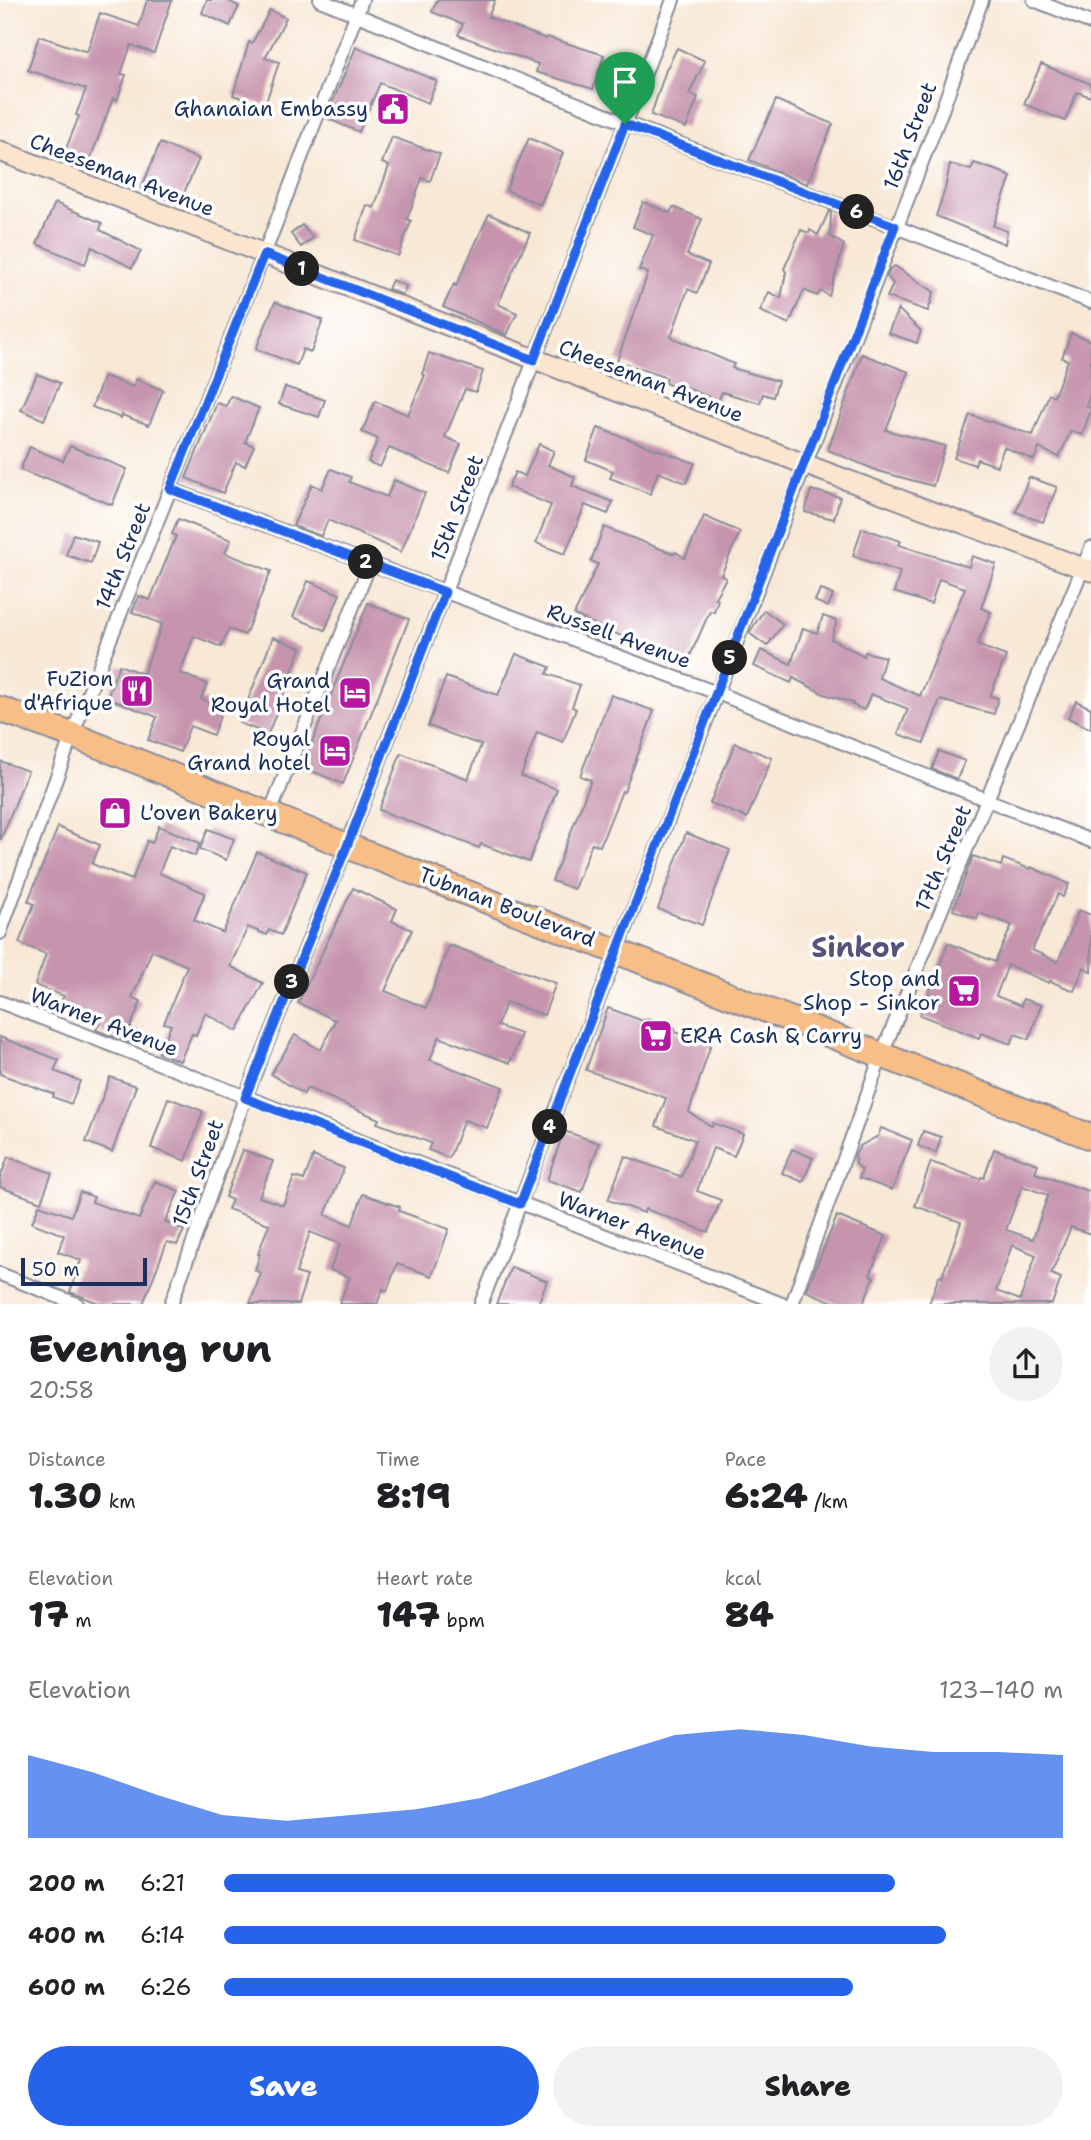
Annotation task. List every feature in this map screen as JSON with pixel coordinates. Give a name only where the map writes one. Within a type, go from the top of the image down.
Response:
[{"type":"highway","name":"Tubman Boulevard","points":[[0,709],[72,735],[1091,1138]]},
{"type":"street","points":[[320,0],[625,124],[1091,302]]},
{"type":"street","name":"14th Street","points":[[0,933],[72,735],[362,0]]},
{"type":"street","name":"15th Street","points":[[171,1304],[245,1098],[347,846],[673,0]]},
{"type":"street","name":"16th Street","points":[[481,1304],[942,110],[982,0]]},
{"type":"street","points":[[1034,0],[1091,23]]},
{"type":"street","name":"Cheeseman Avenue","points":[[0,151],[534,360],[1087,570]]},
{"type":"street","name":"Russell Avenue","points":[[170,489],[716,693],[1091,841]]},
{"type":"street","name":"17th Street","points":[[792,1304],[881,1056],[1087,570],[1091,548]]},
{"type":"street","points":[[269,815],[370,564]]},
{"type":"street","name":"Warner Avenue","points":[[0,1002],[782,1304]]},
{"type":"street","points":[[0,1274],[77,1304]]},
{"type":"building","points":[[147,0],[172,0],[154,53],[131,45],[121,74],[126,75],[117,100],[113,98],[87,168],[62,159],[79,116],[76,115],[86,89],[28,70],[39,36],[87,52],[100,13],[139,26]]},
{"type":"building","points":[[207,0],[226,0],[239,6],[230,26],[202,13]]},
{"type":"building","points":[[437,0],[495,0],[488,17],[546,39],[547,37],[604,55],[593,89],[536,72],[538,64],[458,35],[463,24],[432,12]]},
{"type":"building","points":[[270,10],[286,18],[265,58],[279,62],[265,105],[233,95],[249,42],[252,43]]},
{"type":"building","points":[[356,47],[437,81],[428,103],[380,83],[359,132],[326,118]]},
{"type":"building","points":[[677,48],[705,61],[689,94],[698,97],[686,128],[651,115],[666,70]]},
{"type":"building","points":[[1041,64],[1091,84],[1091,97],[1077,92],[1065,121],[1024,104]]},
{"type":"building","points":[[776,100],[833,124],[807,184],[749,160]]},
{"type":"building","points":[[392,137],[440,154],[430,181],[422,178],[407,219],[411,221],[398,256],[355,240],[367,205],[374,208],[389,166],[382,163]]},
{"type":"building","points":[[529,138],[563,153],[540,205],[506,190]]},
{"type":"building","points":[[160,143],[199,159],[179,204],[141,189]]},
{"type":"building","points":[[974,163],[1011,177],[993,226],[1007,231],[1005,244],[936,216],[950,164],[971,170]]},
{"type":"building","points":[[643,202],[670,213],[673,207],[702,219],[687,255],[709,264],[697,293],[688,289],[671,337],[734,364],[732,368],[778,381],[773,397],[763,394],[760,403],[722,392],[718,401],[685,387],[683,391],[665,383],[667,378],[617,361],[648,273],[639,270],[653,235],[633,227]]},
{"type":"building","points":[[55,203],[102,223],[100,230],[141,251],[132,268],[92,247],[85,264],[37,244]]},
{"type":"building","points":[[829,211],[830,236],[844,245],[829,296],[821,291],[817,296],[804,290],[789,324],[760,311],[769,292],[781,298],[786,272],[784,269],[801,230],[809,233],[810,230],[818,235]]},
{"type":"building","points":[[489,214],[530,233],[498,304],[517,313],[507,335],[443,307],[454,284],[456,286]]},
{"type":"building","points":[[302,225],[313,238],[301,247],[291,234]]},
{"type":"building","points":[[895,266],[934,292],[928,311],[887,297],[893,284],[887,276]]},
{"type":"building","points":[[392,280],[406,286],[403,295],[388,289]]},
{"type":"building","points":[[275,302],[323,320],[311,352],[303,349],[297,365],[256,349]]},
{"type":"building","points":[[898,309],[921,331],[917,343],[888,333]]},
{"type":"building","points":[[1071,333],[1091,341],[1091,391],[1086,406],[1091,410],[1082,435],[1071,431],[1059,457],[1039,448],[1034,460],[1004,447],[997,466],[977,459],[975,465],[954,458],[970,415],[1033,435],[1049,394],[1054,396],[1068,360],[1062,358]]},
{"type":"building","points":[[429,353],[483,371],[476,392],[465,389],[445,437],[461,444],[449,473],[389,448],[380,467],[368,462],[378,439],[362,432],[375,401],[408,415],[425,375],[422,374]]},
{"type":"building","points":[[862,354],[909,372],[886,430],[945,446],[933,486],[878,471],[828,450]]},
{"type":"building","points":[[37,374],[60,383],[44,420],[21,410]]},
{"type":"building","points":[[104,376],[133,387],[136,379],[163,390],[149,425],[92,407]]},
{"type":"building","points":[[285,387],[325,400],[319,417],[279,404]]},
{"type":"building","points":[[231,396],[259,408],[245,442],[254,446],[245,466],[236,462],[223,493],[186,478],[217,403],[226,406]]},
{"type":"building","points":[[598,428],[695,463],[686,483],[658,472],[650,494],[610,478],[613,471],[586,460]]},
{"type":"building","points":[[539,444],[554,451],[548,465],[575,477],[572,486],[613,502],[608,514],[585,505],[565,554],[536,543],[551,505],[508,487],[515,472],[525,476]]},
{"type":"building","points":[[70,446],[127,469],[112,505],[20,470],[30,447],[63,461]]},
{"type":"building","points":[[331,469],[351,477],[349,482],[387,497],[394,480],[425,493],[401,552],[328,520],[321,536],[293,526],[312,484],[322,489]]},
{"type":"building","points":[[1029,477],[1057,487],[1043,522],[1016,512]]},
{"type":"building","points":[[811,490],[840,497],[834,519],[805,512]]},
{"type":"building","points":[[704,516],[740,532],[721,575],[726,578],[715,598],[718,599],[714,612],[710,611],[686,665],[574,615],[598,564],[591,561],[604,527],[674,554],[676,552],[685,558]]},
{"type":"building","points":[[178,519],[231,540],[225,553],[271,571],[245,635],[229,629],[221,647],[194,636],[180,673],[207,684],[201,699],[223,708],[213,735],[190,726],[180,752],[148,740],[157,717],[107,698],[119,665],[143,674],[162,624],[132,612],[139,596],[150,600],[176,536],[172,534]]},
{"type":"building","points":[[862,528],[901,541],[899,545],[969,567],[972,556],[996,564],[981,608],[991,612],[977,645],[1006,656],[990,696],[998,698],[994,714],[940,700],[924,743],[898,734],[908,709],[871,694],[864,710],[793,678],[791,683],[754,666],[761,650],[791,664],[803,628],[817,633],[823,616],[837,621],[831,639],[864,656],[865,652],[885,657],[879,678],[920,696],[965,588],[939,579],[931,604],[894,592],[900,572],[853,556]]},
{"type":"building","points":[[73,534],[98,542],[91,563],[66,555]]},
{"type":"building","points":[[308,581],[340,594],[325,630],[293,617]]},
{"type":"building","points":[[820,589],[833,595],[828,607],[815,601]]},
{"type":"building","name":"Grand Royal Hotel","points":[[368,603],[409,619],[343,784],[302,767]]},
{"type":"building","points":[[764,610],[783,624],[767,646],[749,633]]},
{"type":"building","points":[[273,637],[301,648],[268,734],[239,723]]},
{"type":"building","points":[[516,654],[550,667],[547,674],[580,685],[572,707],[576,709],[563,742],[537,732],[521,776],[557,789],[529,862],[481,844],[479,848],[379,810],[401,753],[468,779],[481,745],[428,726],[446,677],[498,695]]},
{"type":"building","points":[[611,695],[654,711],[624,792],[622,791],[600,846],[592,843],[574,889],[552,881],[591,780],[580,776]]},
{"type":"building","points":[[1076,701],[1091,708],[1091,729],[1068,718]]},
{"type":"building","points":[[735,743],[772,758],[747,818],[710,803]]},
{"type":"building","points":[[939,751],[965,761],[957,779],[932,769]]},
{"type":"building","points":[[0,761],[28,771],[1,839],[0,839]]},
{"type":"building","points":[[159,826],[200,843],[195,856],[170,846],[159,873],[205,893],[194,920],[223,933],[257,852],[307,872],[281,935],[269,930],[267,935],[248,927],[230,966],[263,983],[237,1031],[205,1013],[196,1035],[192,1034],[180,1061],[159,1053],[171,1025],[164,1023],[187,966],[152,950],[132,998],[141,1001],[130,1028],[137,1031],[131,1043],[96,1030],[100,1021],[60,1005],[64,996],[35,985],[46,954],[19,943],[34,904],[28,901],[58,827],[100,845],[92,864],[132,880],[147,841],[152,843]]},
{"type":"building","points":[[208,829],[234,839],[226,860],[200,849]]},
{"type":"building","points":[[686,833],[730,850],[702,925],[658,909]]},
{"type":"building","points":[[973,856],[1001,866],[1003,859],[1030,869],[1031,867],[1069,884],[1063,897],[1058,894],[1032,950],[1058,962],[1079,910],[1091,915],[1091,972],[1084,967],[1074,991],[1008,965],[996,996],[1021,1006],[1023,999],[1041,1005],[1029,1039],[1015,1034],[1011,1044],[981,1033],[979,1038],[920,1015],[948,943],[995,962],[1012,925],[979,913],[977,919],[953,910]]},
{"type":"building","points":[[353,888],[397,909],[392,921],[412,930],[385,991],[426,1008],[449,945],[556,983],[544,1015],[506,1002],[497,1026],[521,1034],[510,1063],[439,1037],[430,1060],[503,1087],[487,1128],[464,1120],[449,1158],[428,1150],[431,1143],[377,1123],[379,1119],[307,1088],[304,1094],[271,1074],[295,1035],[321,1050],[335,1020],[298,1003]]},
{"type":"building","points":[[608,1008],[643,1021],[649,1019],[675,1028],[675,1032],[711,1044],[689,1112],[712,1127],[713,1123],[743,1134],[734,1156],[713,1148],[697,1191],[721,1200],[708,1232],[645,1209],[644,1213],[608,1200],[625,1156],[682,1177],[695,1140],[656,1126],[666,1098],[586,1070]]},
{"type":"building","points":[[0,1037],[59,1060],[54,1071],[80,1081],[71,1104],[53,1097],[54,1094],[0,1074]]},
{"type":"building","points":[[110,1077],[136,1086],[112,1152],[86,1142]]},
{"type":"building","points":[[168,1098],[203,1111],[186,1161],[151,1148]]},
{"type":"building","points":[[881,1128],[912,1140],[892,1190],[859,1178],[862,1170],[856,1164],[855,1155],[860,1146],[878,1136]]},
{"type":"building","points":[[564,1131],[599,1143],[582,1192],[547,1180]]},
{"type":"building","points":[[923,1131],[941,1137],[936,1153],[918,1146]]},
{"type":"building","points":[[792,1149],[813,1158],[803,1182],[782,1173]]},
{"type":"building","points":[[994,1149],[1038,1164],[1035,1173],[1091,1192],[1091,1234],[1071,1227],[1051,1274],[1061,1278],[1052,1304],[929,1304],[939,1276],[942,1277],[961,1222],[915,1206],[931,1162],[980,1179],[984,1178]],"holes":[[[1022,1186],[1048,1195],[1033,1239],[1006,1230]],[[1012,1245],[1036,1255],[1020,1300],[996,1291]]]},
{"type":"building","points":[[243,1150],[273,1161],[259,1197],[283,1205],[294,1177],[304,1180],[313,1156],[344,1168],[325,1215],[352,1225],[363,1194],[400,1207],[399,1211],[449,1229],[432,1276],[397,1264],[387,1291],[383,1289],[377,1304],[339,1304],[350,1277],[330,1270],[340,1244],[310,1232],[296,1273],[307,1276],[298,1304],[250,1304],[261,1273],[255,1270],[258,1254],[269,1224],[228,1209],[232,1200],[225,1197]]},
{"type":"building","points":[[8,1157],[52,1173],[41,1202],[0,1187],[0,1178]]},
{"type":"building","points":[[155,1181],[179,1191],[165,1222],[184,1230],[177,1245],[167,1242],[143,1304],[101,1304],[70,1292],[81,1260],[58,1252],[64,1235],[32,1223],[39,1205],[71,1216],[80,1192],[94,1197],[92,1202],[139,1219]]},
{"type":"building","points":[[837,1216],[886,1236],[870,1275],[874,1277],[863,1304],[838,1304],[806,1291]]},
{"type":"building","points":[[511,1267],[547,1281],[538,1304],[496,1304]]},
{"type":"place","name":"Ghanaian Embassy","points":[[393,109]]},
{"type":"place","name":"FuZion d'Afrique","points":[[137,691]]},
{"type":"place","name":"Grand Royal Hotel","points":[[355,693]]},
{"type":"place","name":"Royal Grand hotel","points":[[335,751]]},
{"type":"place","name":"L'oven Bakery","points":[[115,813]]},
{"type":"place","name":"Stop and Shop - Sinkor","points":[[964,991]]},
{"type":"place","name":"ERA Cash & Carry","points":[[656,1036]]},
{"type":"district","name":"Sinkor","points":[[858,947]]},
{"type":"route","points":[[625,124],[895,226],[520,1204],[245,1098],[347,846],[445,592],[170,489],[264,254],[534,360],[625,124]]}]
